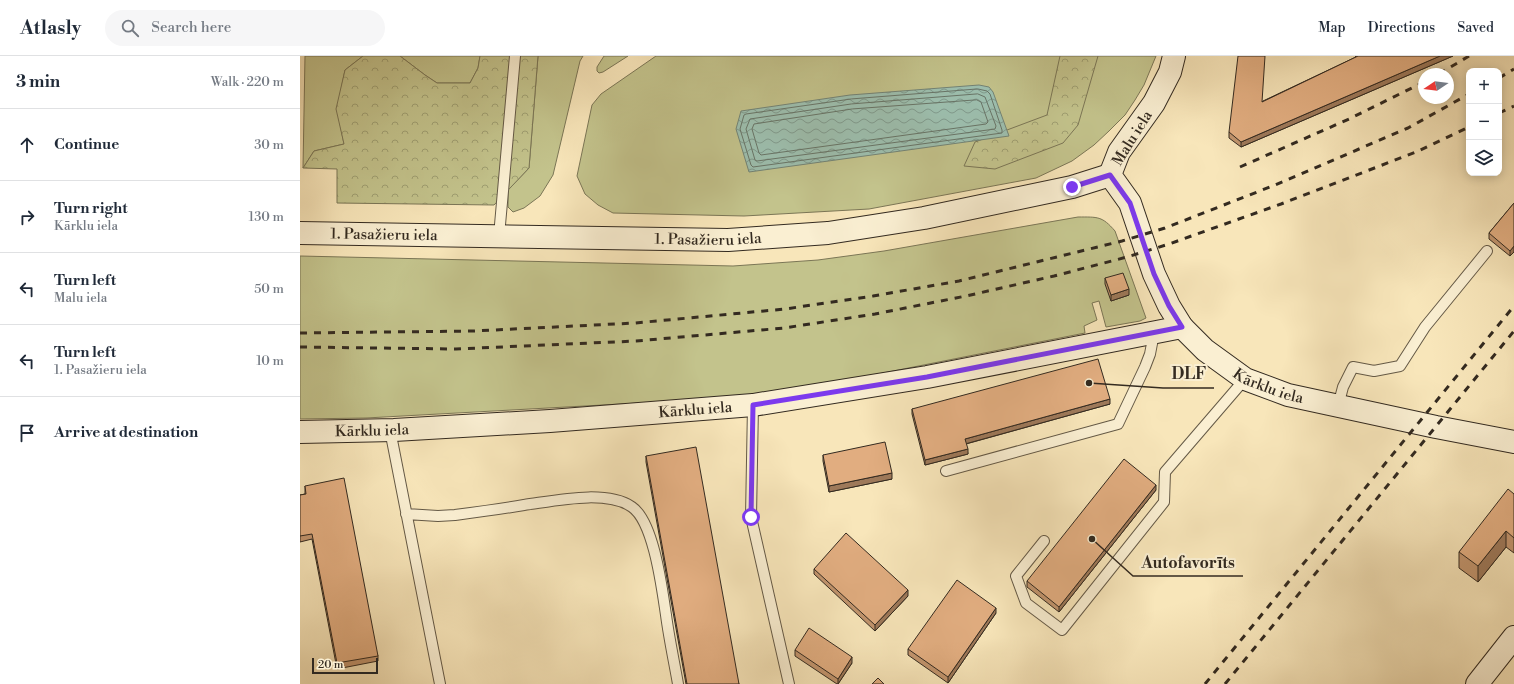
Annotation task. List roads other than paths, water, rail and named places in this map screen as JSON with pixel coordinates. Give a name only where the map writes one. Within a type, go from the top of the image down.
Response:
[{"type":"street","name":"Malu iela","points":[[1174,56],[1170,72],[1154,103],[1120,152],[1110,175],[1130,203],[1154,274],[1169,306],[1182,327]]},
{"type":"street","name":"1. Pasažieru iela","points":[[300,233],[728,240],[828,233],[947,214],[1072,187],[1110,175]]},
{"type":"street","name":"Kārklu iela","points":[[300,432],[390,430],[550,421],[753,405],[927,377],[1182,327],[1205,350],[1245,379],[1288,395],[1514,442]]},
{"type":"street","points":[[1477,684],[1514,637]]},
{"type":"lane","points":[[498,236],[515,56]]},
{"type":"lane","points":[[1338,406],[1343,388],[1353,367],[1374,371],[1400,366],[1425,327],[1487,251]]},
{"type":"lane","points":[[946,471],[1118,424],[1145,368],[1150,354],[1154,333]]},
{"type":"lane","points":[[1044,541],[1016,576],[1026,603],[1062,630],[1164,502],[1165,472],[1245,379]]},
{"type":"lane","points":[[753,405],[751,517],[789,684]]},
{"type":"lane","points":[[390,430],[440,684]]},
{"type":"lane","points":[[406,514],[451,516],[593,497],[621,501],[632,507],[642,516],[651,539],[660,577],[678,684]]},
{"type":"water","points":[[979,85],[989,87],[993,92],[1009,136],[749,172],[736,129],[741,111],[850,95]]},
{"type":"railway","points":[[1449,68],[1469,56]]},
{"type":"railway","points":[[1502,76],[1514,69]]},
{"type":"railway","points":[[1240,167],[1349,119],[1418,85]]},
{"type":"railway","points":[[300,333],[474,331],[635,323],[785,309],[959,281],[1122,241],[1165,228],[1275,185],[1408,128],[1466,96]]},
{"type":"railway","points":[[1502,112],[1514,106]]},
{"type":"railway","points":[[300,347],[456,349],[636,341],[784,328],[875,314],[966,296],[1054,276],[1127,257],[1169,244],[1281,204],[1416,152],[1466,128]]},
{"type":"railway","points":[[1205,684],[1514,306]]},
{"type":"railway","points":[[1225,684],[1514,331]]},
{"type":"place","name":"DLF","points":[[1089,383]]},
{"type":"place","name":"Autofavorīts","points":[[1092,539]]}]
